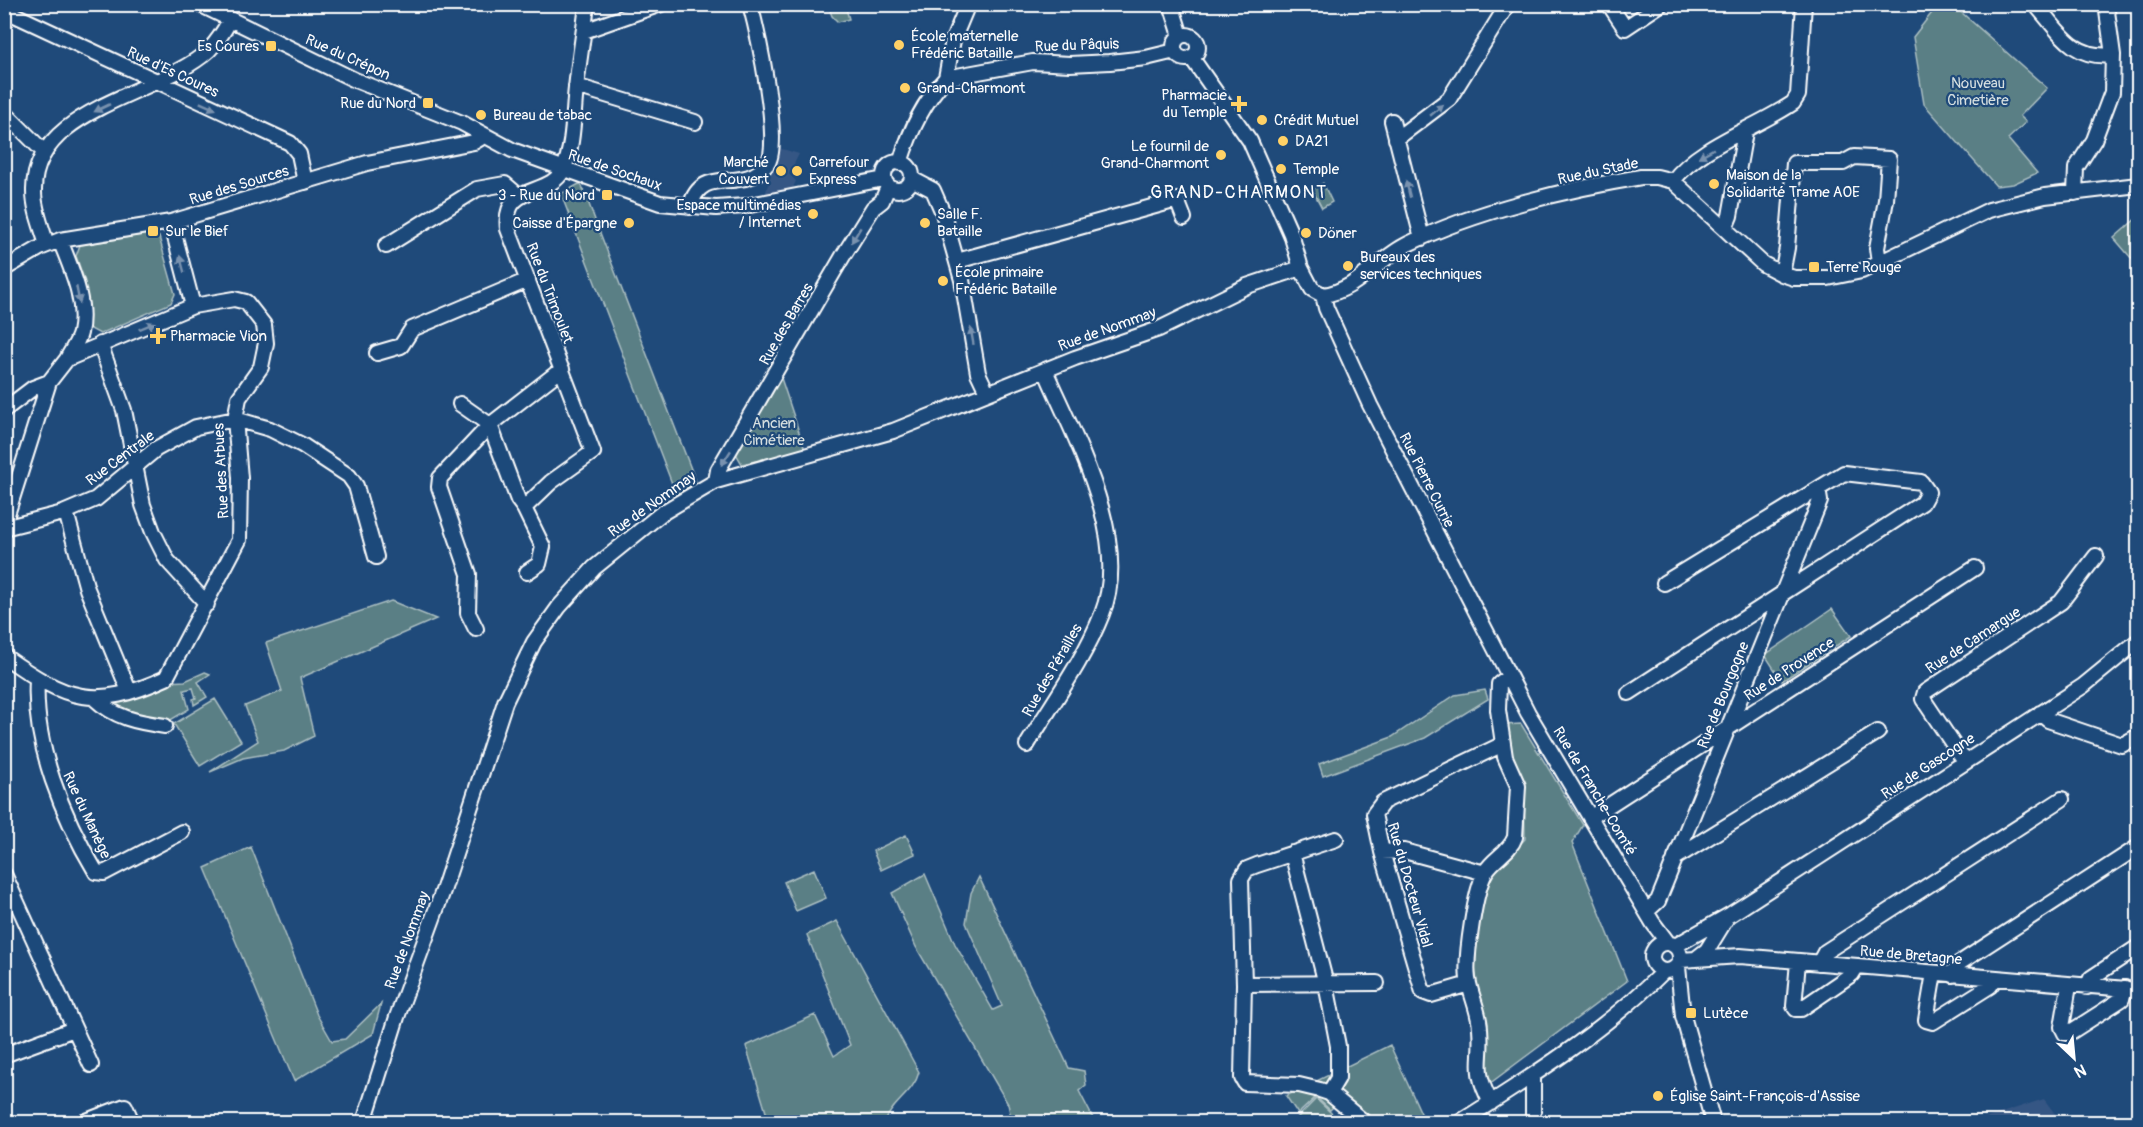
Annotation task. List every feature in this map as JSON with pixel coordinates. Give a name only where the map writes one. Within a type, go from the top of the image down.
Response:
[{"type":"street","name":"Rue du Crépon","points":[[199,4],[355,80],[462,123],[484,136]]},
{"type":"street","points":[[584,31],[661,4]]},
{"type":"street","points":[[690,207],[693,193],[704,184],[751,178],[760,172],[771,158],[771,128],[764,63],[750,4]]},
{"type":"street","points":[[900,163],[911,131],[924,105],[946,78],[953,40],[968,4]]},
{"type":"street","points":[[1171,4],[1182,36]]},
{"type":"street","points":[[1396,139],[1449,99],[1508,4]]},
{"type":"street","points":[[1609,4],[1625,28],[1661,4]]},
{"type":"street","points":[[1804,4],[1798,95],[1792,104],[1700,155],[1682,170],[1674,181],[1763,264],[1794,278],[1847,276],[1989,210],[2024,200],[2139,185]]},
{"type":"street","points":[[2035,4],[2065,38],[2084,54],[2096,57],[2114,56]]},
{"type":"street","points":[[2075,193],[2076,168],[2094,140],[2112,92],[2114,56],[2106,4]]},
{"type":"street","points":[[386,246],[477,189],[505,183],[519,196],[555,179],[563,170],[570,140],[587,6],[610,22]]},
{"type":"street","name":"Rue d'Es Coures","points":[[4,10],[154,82],[290,143],[298,154],[305,182]]},
{"type":"street","points":[[47,245],[34,190],[38,161],[44,152],[73,123],[154,82],[208,51],[230,20]]},
{"type":"street","points":[[1189,35],[1198,45],[1191,57],[1179,56],[1175,51],[1176,39],[1182,36],[1189,35]]},
{"type":"street","name":"Rue du Pâquis","points":[[946,78],[1033,62],[1070,64],[1100,62],[1146,58],[1175,51]]},
{"type":"street","points":[[1191,57],[1258,155],[1291,234],[1301,268],[1312,289],[1323,296]]},
{"type":"street","points":[[576,86],[695,122]]},
{"type":"street","points":[[4,112],[44,152]]},
{"type":"street","points":[[1392,121],[1422,238]]},
{"type":"street","points":[[1725,228],[1730,216],[1745,132]]},
{"type":"street","name":"Rue de Sochaux","points":[[484,136],[563,170],[660,203],[690,207],[745,206],[886,183]]},
{"type":"street","name":"Rue des Sources","points":[[4,269],[60,240],[171,222],[367,163],[474,142],[484,136]]},
{"type":"street","points":[[1782,274],[1787,248],[1794,162],[1843,163],[1854,157],[1889,159],[1877,255],[1879,262]]},
{"type":"street","points":[[912,179],[905,188],[896,190],[886,183],[886,169],[891,164],[900,163],[908,166],[912,179],[933,190],[957,261],[978,373],[987,392]]},
{"type":"street","name":"Rue du Stade","points":[[1323,296],[1333,294],[1350,285],[1399,249],[1422,238],[1508,208],[1618,181],[1658,177],[1674,181]]},
{"type":"street","name":"Rue des Barres","points":[[716,480],[718,470],[843,256],[873,208],[882,201],[886,183]]},
{"type":"street","name":"Rue du Trimoulet","points":[[519,196],[513,203],[507,219],[508,229],[592,452],[551,482],[524,508]]},
{"type":"street","points":[[957,261],[1177,200],[1184,218]]},
{"type":"street","points":[[67,359],[193,306],[171,222]]},
{"type":"street","points":[[1879,237],[1895,254]]},
{"type":"street","points":[[4,526],[49,382],[67,359],[80,335],[78,291],[60,240]]},
{"type":"street","name":"Rue de Nommay","points":[[364,1122],[505,702],[534,642],[559,607],[594,568],[662,513],[716,480],[893,431],[987,392],[1159,329],[1247,286],[1301,268]]},
{"type":"street","points":[[377,353],[401,346],[412,329],[528,280]]},
{"type":"street","name":"Rue Pierre Currie","points":[[1323,296],[1326,308],[1370,405],[1509,676]]},
{"type":"street","name":"Rue des Arbues","points":[[37,680],[62,691],[94,698],[129,691],[166,678],[239,540],[240,478],[235,418],[239,398],[261,367],[266,343],[264,325],[246,302],[234,299],[193,306]]},
{"type":"street","points":[[81,324],[88,335],[100,344],[124,410],[143,505],[160,549],[207,604]]},
{"type":"street","points":[[476,629],[468,613],[469,574],[439,487],[440,478],[490,424],[562,369]]},
{"type":"street","name":"Rue des Pérailles","points":[[1028,745],[1085,650],[1103,612],[1109,580],[1107,533],[1098,492],[1045,370]]},
{"type":"street","points":[[4,410],[33,388],[49,382]]},
{"type":"street","points":[[460,404],[490,424],[518,500],[543,547],[539,564],[527,572]]},
{"type":"street","points":[[235,418],[270,429],[302,445],[349,476],[356,486],[376,557]]},
{"type":"street","name":"Rue Centrale","points":[[4,526],[66,512],[96,499],[156,449],[196,427],[235,418]]},
{"type":"street","points":[[1629,693],[1922,503],[1928,497],[1925,486],[1922,482],[1844,473],[1664,584]]},
{"type":"street","name":"Rue de Bourgogne","points":[[1650,917],[1820,501],[1818,489]]},
{"type":"street","points":[[66,512],[85,583],[129,691]]},
{"type":"street","name":"Rue de Camargue","points":[[1965,762],[1923,699],[1924,692],[2061,602],[2096,556]]},
{"type":"street","name":"Rue de Provence","points":[[1591,817],[1975,568]]},
{"type":"street","name":"Rue de Gascogne","points":[[1667,945],[1696,935],[1731,914],[2083,686],[2139,641]]},
{"type":"street","points":[[4,655],[37,680]]},
{"type":"street","points":[[1491,1103],[1481,1084],[1477,1066],[1480,1027],[1467,969],[1475,915],[1485,873],[1512,845],[1515,837],[1518,786],[1505,757],[1498,711],[1499,684],[1509,676]]},
{"type":"street","name":"Rue de Franche-Comté","points":[[1509,676],[1667,945],[1680,952],[1668,967]]},
{"type":"street","name":"Rue du Manège","points":[[37,680],[36,697],[48,771],[96,872],[104,873],[182,832]]},
{"type":"street","points":[[94,698],[106,710],[133,722],[165,726]]},
{"type":"street","points":[[2040,713],[2048,720],[2122,745],[2139,736]]},
{"type":"street","points":[[1675,858],[1878,732]]},
{"type":"street","name":"Rue du Docteur Vidal","points":[[1470,984],[1431,995],[1423,992],[1382,852],[1374,814],[1383,802],[1503,744]]},
{"type":"street","points":[[1819,963],[1825,952],[2062,799]]},
{"type":"street","points":[[1336,839],[1246,869],[1241,879],[1244,984],[1242,1078],[1245,1083],[1299,1085],[1329,1093],[1364,1122]]},
{"type":"street","points":[[1953,975],[1958,964],[2139,847]]},
{"type":"street","points":[[1382,852],[1404,852],[1485,873]]},
{"type":"street","points":[[1292,853],[1326,984],[1340,1064],[1338,1077],[1329,1093]]},
{"type":"street","points":[[4,874],[91,1065]]},
{"type":"street","name":"Rue de Gascogne","points":[[1698,957],[1714,940],[1717,931],[1731,914]]},
{"type":"street","points":[[1696,935],[1714,940],[1725,952],[1740,956]]},
{"type":"street","points":[[1667,945],[1652,954],[1668,967],[1679,996],[1713,1122]]},
{"type":"street","points":[[2087,987],[2091,978],[2139,947]]},
{"type":"street","name":"Rue de Bretagne","points":[[1668,967],[1698,957],[1740,956],[1995,980],[2132,989]]},
{"type":"street","points":[[1798,962],[1794,1006],[1796,1009],[1801,1009],[1852,974],[1857,966]]},
{"type":"street","points":[[1460,1122],[1533,1075],[1646,989],[1668,967]]},
{"type":"street","points":[[1934,973],[1926,1020],[1933,1022],[1990,986],[1995,980]]},
{"type":"street","points":[[1244,984],[1377,983]]},
{"type":"street","points":[[2069,986],[2062,1027],[2065,1032],[2069,1033],[2122,999],[2132,989]]},
{"type":"street","points":[[4,1056],[74,1029]]},
{"type":"street","points":[[1533,1075],[1533,1122]]},
{"type":"street","points":[[84,1122],[131,1104],[132,1122]]},
{"type":"shaded area","name":"Marché Couvert","points":[[779,148],[799,154],[789,174],[796,181],[792,190],[765,195]]},
{"type":"shaded area","points":[[2044,1099],[2061,1122],[1974,1122]]},
{"type":"green space","points":[[828,5],[845,5],[849,19],[838,22],[832,16]]},
{"type":"green space","name":"Nouveau Cimetière","points":[[1938,5],[1953,5],[2047,88],[2020,116],[2026,122],[2008,139],[2037,173],[2013,184],[1996,186],[1924,104],[1913,37]]},
{"type":"green space","points":[[1323,183],[1332,202],[1322,208],[1312,189]]},
{"type":"green space","points":[[579,184],[582,186],[696,482],[676,494],[561,194]]},
{"type":"green space","points":[[2138,217],[2138,266],[2114,238]]},
{"type":"green space","points":[[154,233],[159,237],[175,294],[171,303],[100,334],[89,328],[85,282],[76,256],[80,245]]},
{"type":"green space","name":"Ancien Cimétiere","points":[[780,375],[805,450],[742,464],[735,452]]},
{"type":"green space","points":[[391,601],[436,619],[300,678],[314,736],[284,751],[243,758],[210,772],[258,741],[245,706],[282,691],[266,643]]},
{"type":"green space","points":[[1832,609],[1851,636],[1782,681],[1765,655]]},
{"type":"green space","points":[[205,672],[210,674],[198,682],[207,697],[194,705],[193,699],[196,698],[193,688],[184,690],[189,709],[169,721],[123,711],[110,702],[167,682],[185,681]]},
{"type":"green space","points":[[1485,690],[1488,699],[1425,738],[1323,776],[1319,764],[1392,737],[1455,695]]},
{"type":"green space","points":[[215,699],[241,741],[200,766],[174,724]]},
{"type":"green space","points":[[1521,724],[1583,825],[1572,843],[1627,981],[1489,1084],[1481,1058],[1482,1013],[1475,969],[1479,910],[1491,874],[1525,839],[1524,788],[1502,725]]},
{"type":"green space","points":[[906,835],[915,854],[881,870],[873,851]]},
{"type":"green space","points":[[251,847],[317,1015],[332,1041],[345,1039],[381,1004],[373,1034],[294,1081],[205,868]]},
{"type":"green space","points":[[814,869],[826,898],[796,911],[784,882]]},
{"type":"green space","points":[[925,874],[955,944],[993,1010],[1002,1006],[966,923],[971,893],[979,877],[1069,1068],[1084,1071],[1086,1085],[1079,1091],[1095,1122],[1012,1122],[1008,1104],[916,947],[892,893]]},
{"type":"green space","points":[[837,921],[919,1072],[913,1086],[888,1115],[885,1122],[769,1122],[746,1046],[815,1015],[834,1056],[850,1045],[807,935]]},
{"type":"green space","points":[[1390,1045],[1425,1122],[1351,1122],[1334,1106],[1330,1110],[1316,1097],[1298,1114],[1286,1096]]},
{"type":"green space","points":[[1316,1099],[1341,1122],[1293,1122]]},
{"type":"place","name":"École maternelle Frédéric Bataille","points":[[899,45]]},
{"type":"place","name":"Es Coures","points":[[271,46]]},
{"type":"place","name":"Grand-Charmont","points":[[905,88]]},
{"type":"place","name":"Rue du Nord","points":[[428,103]]},
{"type":"place","name":"Pharmacie du Temple","points":[[1239,104]]},
{"type":"place","name":"Bureau de tabac","points":[[481,115]]},
{"type":"place","name":"Crédit Mutuel","points":[[1262,120]]},
{"type":"place","name":"DA21","points":[[1283,141]]},
{"type":"place","name":"Le fournil de Grand-Charmont","points":[[1221,155]]},
{"type":"place","name":"Temple","points":[[1281,169]]},
{"type":"place","name":"Marché Couvert","points":[[781,171]]},
{"type":"place","name":"Carrefour Express","points":[[797,171]]},
{"type":"place","name":"Maison de la Solidarité Trame AOE","points":[[1714,184]]},
{"type":"place","name":"3 - Rue du Nord","points":[[607,195]]},
{"type":"place","name":"Espace multimédias / Internet","points":[[813,214]]},
{"type":"place","name":"Caisse d'Épargne","points":[[629,223]]},
{"type":"place","name":"Salle F. Bataille","points":[[925,223]]},
{"type":"place","name":"Sur le Bief","points":[[153,231]]},
{"type":"place","name":"Döner","points":[[1306,233]]},
{"type":"place","name":"Bureaux des services techniques","points":[[1348,266]]},
{"type":"place","name":"Terre Rouge","points":[[1814,267]]},
{"type":"place","name":"École primaire Frédéric Bataille","points":[[943,281]]},
{"type":"place","name":"Pharmacie Vion","points":[[158,336]]},
{"type":"place","name":"Lutèce","points":[[1691,1013]]},
{"type":"place","name":"Église Saint-François-d'Assise","points":[[1658,1096]]},
{"type":"district","name":"GRAND-CHARMONT","points":[[1239,192]]}]
